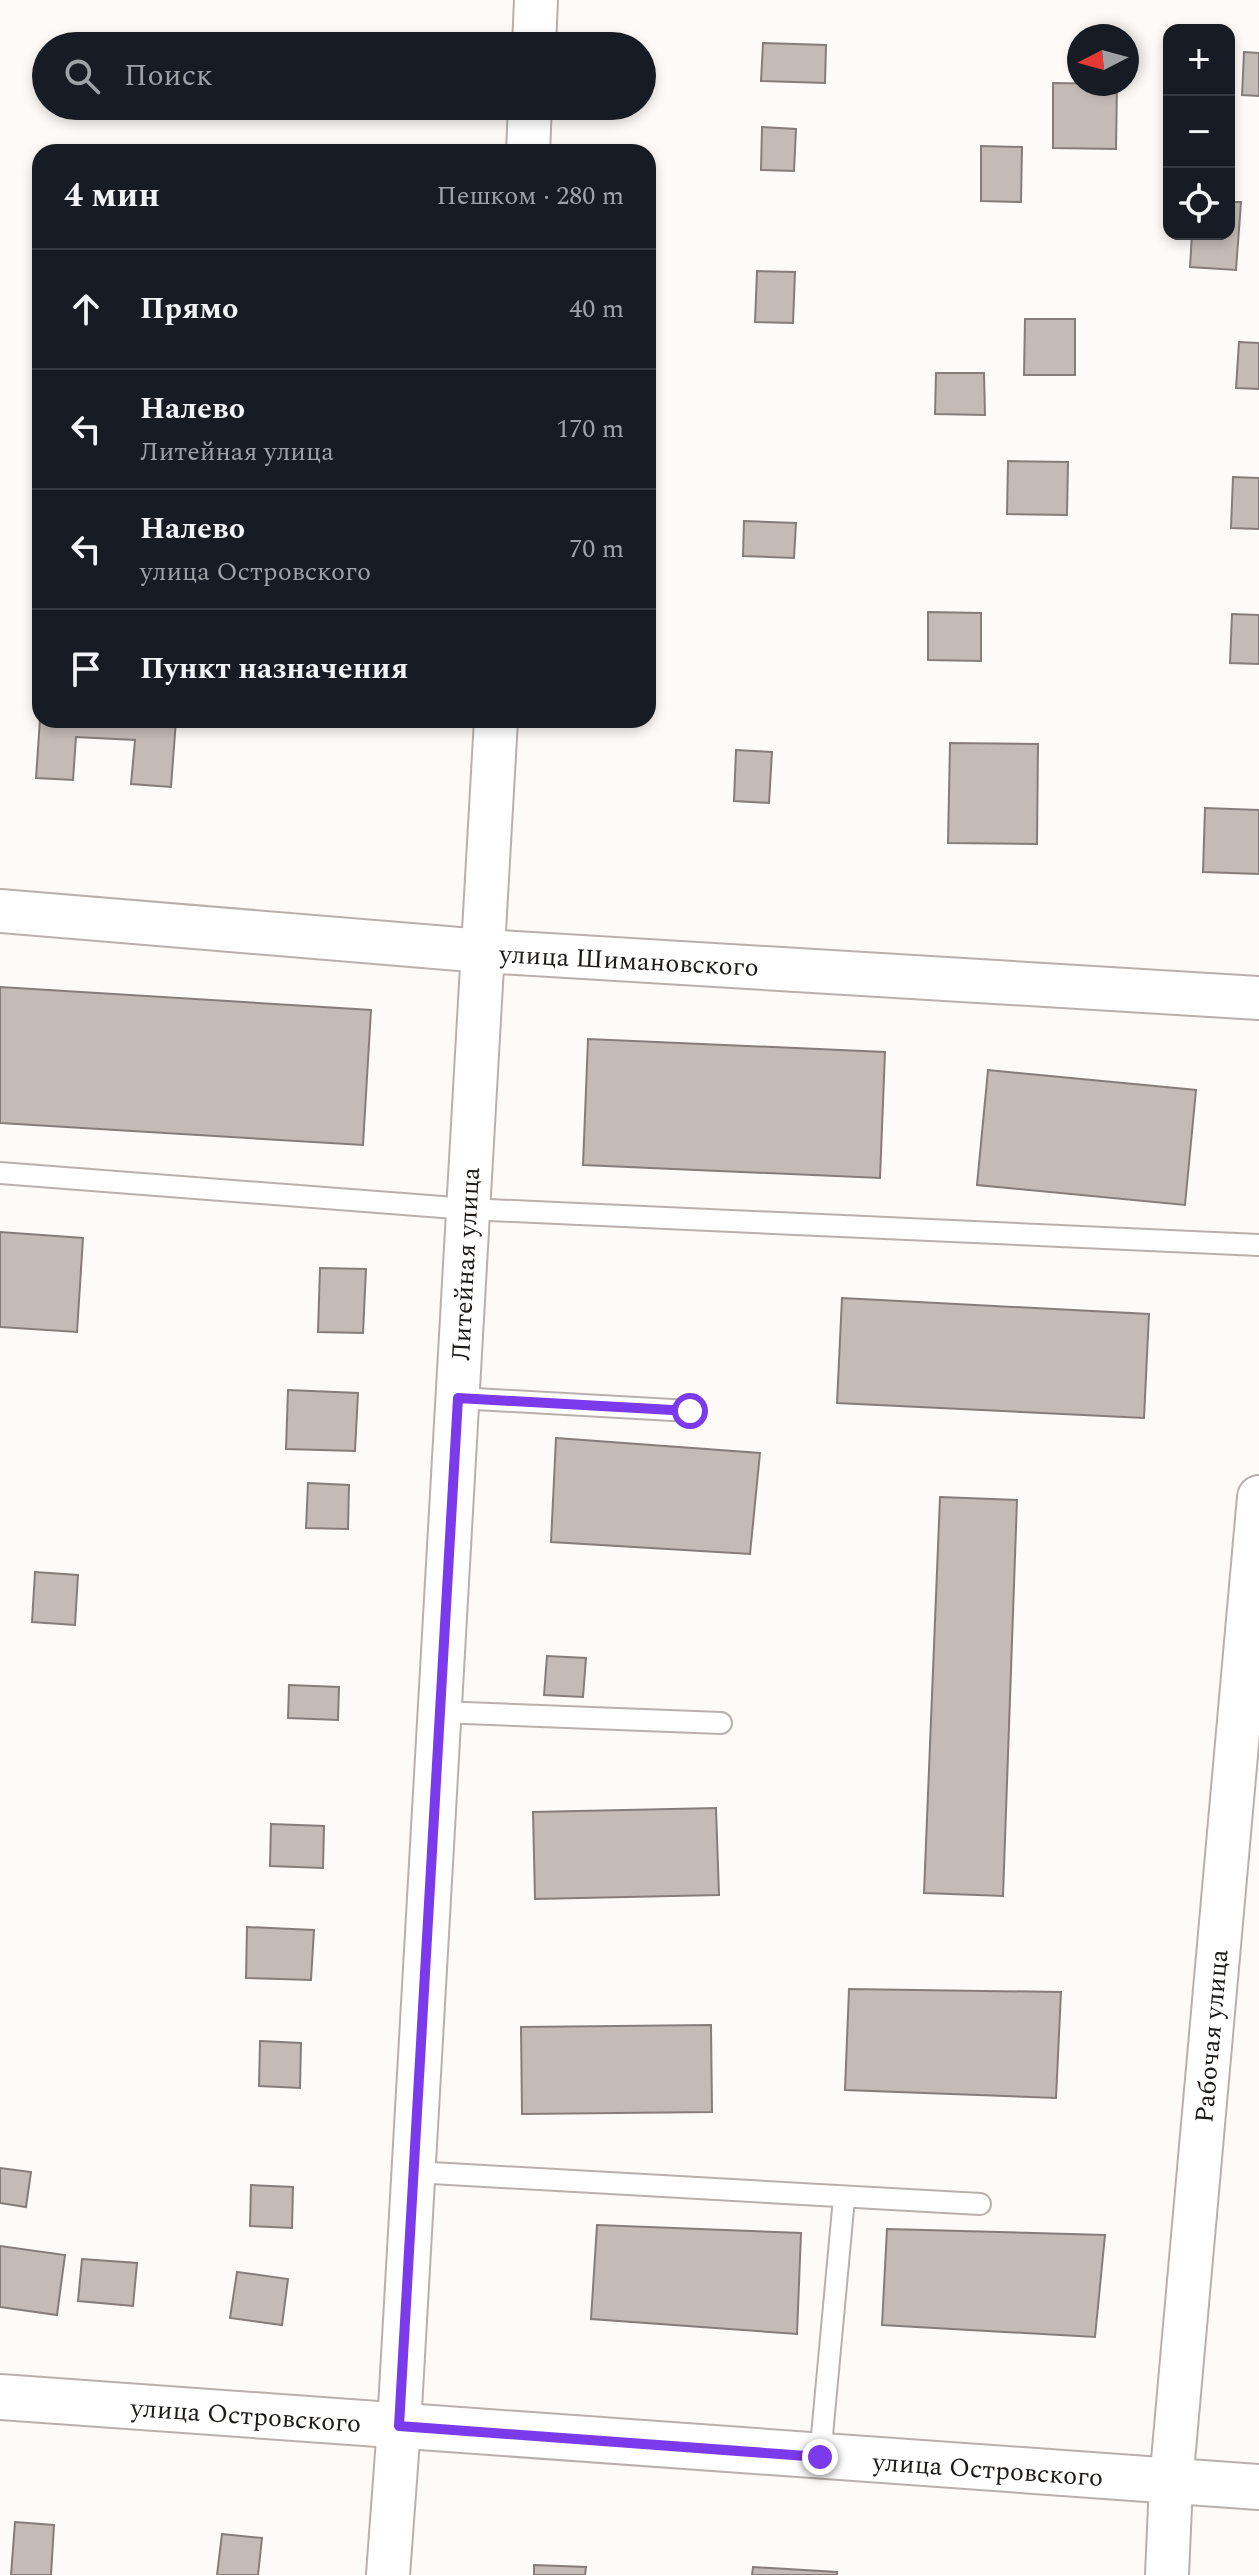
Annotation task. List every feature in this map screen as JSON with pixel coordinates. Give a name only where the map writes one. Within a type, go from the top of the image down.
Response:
[{"type":"street","points":[[535,32],[536,0]]},
{"type":"street","points":[[528,144],[529,120]]},
{"type":"street","name":"Литейная улица","points":[[388,2575],[414,2172],[496,728]]},
{"type":"street","name":"улица Шимановского","points":[[0,911],[483,951],[1259,998]]},
{"type":"street","name":"Рабочая улица","points":[[1167,2575],[1171,2483],[1259,1497]]},
{"type":"street","name":"улица Островского","points":[[0,2397],[1259,2487]]},
{"type":"lane","points":[[0,1173],[468,1209],[1259,1245]]},
{"type":"lane","points":[[458,1398],[690,1411]]},
{"type":"lane","points":[[440,1712],[721,1723]]},
{"type":"lane","points":[[414,2172],[980,2204]]},
{"type":"lane","points":[[820,2457],[844,2198]]},
{"type":"building","points":[[763,43],[826,45],[825,83],[761,81]]},
{"type":"building","points":[[1244,52],[1259,53],[1259,96],[1242,95]]},
{"type":"building","points":[[1053,83],[1067,83],[1067,96],[1117,96],[1116,149],[1053,148]]},
{"type":"building","points":[[762,127],[796,129],[794,171],[761,170]]},
{"type":"building","points":[[981,146],[1022,147],[1021,202],[981,201]]},
{"type":"building","points":[[1235,202],[1241,202],[1236,270],[1190,267],[1192,240],[1235,240]]},
{"type":"building","points":[[757,271],[795,272],[793,323],[755,322]]},
{"type":"building","points":[[1025,319],[1075,319],[1075,375],[1024,375]]},
{"type":"building","points":[[1239,342],[1259,343],[1259,389],[1236,388]]},
{"type":"building","points":[[936,373],[984,373],[985,415],[935,414]]},
{"type":"building","points":[[1008,461],[1068,462],[1067,515],[1007,514]]},
{"type":"building","points":[[1233,477],[1259,478],[1259,529],[1231,528]]},
{"type":"building","points":[[744,521],[796,523],[794,558],[743,556]]},
{"type":"building","points":[[928,612],[981,613],[981,661],[928,660]]},
{"type":"building","points":[[1232,614],[1259,615],[1259,664],[1230,663]]},
{"type":"building","points":[[39,728],[175,728],[171,787],[131,784],[135,740],[76,737],[73,780],[36,778]]},
{"type":"building","points":[[950,743],[1038,744],[1037,844],[948,843]]},
{"type":"building","points":[[736,750],[772,752],[769,803],[734,801]]},
{"type":"building","points":[[1205,808],[1259,810],[1259,874],[1203,872]]},
{"type":"building","points":[[0,987],[371,1010],[363,1145],[0,1123]]},
{"type":"building","points":[[588,1039],[885,1052],[880,1178],[583,1165]]},
{"type":"building","points":[[988,1070],[1196,1090],[1185,1205],[977,1185]]},
{"type":"building","points":[[0,1232],[83,1238],[77,1332],[0,1327]]},
{"type":"building","points":[[320,1268],[366,1269],[363,1333],[318,1332]]},
{"type":"building","points":[[842,1298],[1149,1314],[1144,1418],[837,1403]]},
{"type":"building","points":[[288,1390],[358,1393],[355,1451],[286,1449]]},
{"type":"building","points":[[556,1438],[760,1453],[750,1554],[551,1542]]},
{"type":"building","points":[[308,1483],[349,1485],[348,1529],[306,1528]]},
{"type":"building","points":[[940,1497],[1017,1500],[1003,1896],[924,1893]]},
{"type":"building","points":[[35,1572],[78,1575],[75,1625],[32,1622]]},
{"type":"building","points":[[547,1656],[586,1658],[583,1697],[544,1695]]},
{"type":"building","points":[[289,1685],[339,1687],[338,1720],[288,1718]]},
{"type":"building","points":[[716,1808],[719,1895],[535,1899],[533,1812]]},
{"type":"building","points":[[271,1824],[324,1826],[323,1868],[270,1866]]},
{"type":"building","points":[[247,1927],[314,1930],[311,1980],[246,1978]]},
{"type":"building","points":[[849,1989],[1061,1992],[1056,2098],[845,2090]]},
{"type":"building","points":[[711,2025],[712,2112],[522,2114],[521,2027]]},
{"type":"building","points":[[260,2041],[301,2043],[300,2088],[259,2086]]},
{"type":"building","points":[[0,2168],[31,2172],[26,2207],[0,2203]]},
{"type":"building","points":[[251,2185],[293,2187],[292,2228],[250,2226]]},
{"type":"building","points":[[597,2225],[801,2233],[797,2334],[591,2319]]},
{"type":"building","points":[[887,2229],[1105,2235],[1095,2337],[882,2325]]},
{"type":"building","points":[[0,2246],[65,2255],[57,2315],[0,2307]]},
{"type":"building","points":[[82,2259],[137,2263],[133,2306],[78,2301]]},
{"type":"building","points":[[237,2272],[288,2279],[282,2325],[230,2318]]},
{"type":"building","points":[[15,2522],[54,2525],[51,2575],[11,2575]]},
{"type":"building","points":[[222,2534],[262,2538],[258,2575],[217,2575]]},
{"type":"building","points":[[534,2565],[586,2567],[585,2575],[534,2575]]},
{"type":"building","points":[[753,2567],[837,2572],[837,2575],[752,2575]]},
{"type":"route","points":[[690,1411],[458,1398],[399,2426],[820,2457]]}]
